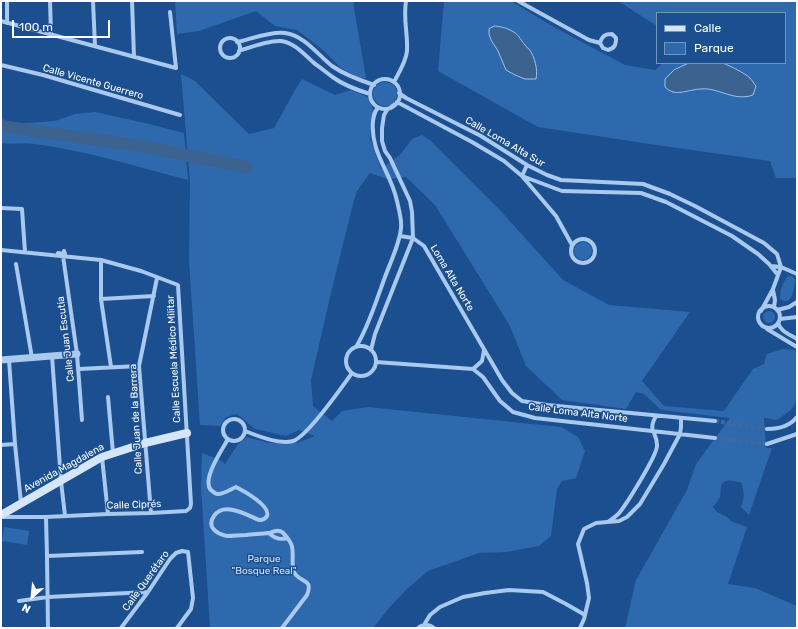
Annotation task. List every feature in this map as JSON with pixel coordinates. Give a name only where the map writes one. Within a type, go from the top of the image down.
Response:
[{"type":"main road","name":"Avenida Magdalena","points":[[1,516],[102,457],[145,443],[186,433]]},
{"type":"street","points":[[7,1],[8,23]]},
{"type":"street","points":[[50,1],[51,34]]},
{"type":"street","points":[[93,1],[95,46]]},
{"type":"street","points":[[132,1],[134,57]]},
{"type":"street","points":[[394,82],[404,63],[407,52],[405,26],[406,1]]},
{"type":"street","points":[[518,1],[589,40],[600,43],[603,48],[608,50],[613,48],[616,44],[616,38],[612,34],[606,34],[600,43]]},
{"type":"street","points":[[1,21],[176,68],[170,12]]},
{"type":"street","points":[[237,42],[272,33],[293,35],[307,43],[323,58],[342,72],[355,79],[374,85]]},
{"type":"street","points":[[231,39],[237,42],[240,48],[239,51],[236,56],[230,58],[224,56],[220,51],[220,44],[225,40],[231,39]]},
{"type":"street","points":[[239,51],[272,42],[280,41],[289,43],[340,82],[370,94]]},
{"type":"street","name":"Calle Vicente Guerrero","points":[[1,65],[43,75],[180,115]]},
{"type":"street","points":[[386,79],[394,82],[397,85],[399,93],[399,98],[396,103],[387,109],[378,108],[371,100],[370,94],[374,85],[381,80],[386,79]]},
{"type":"street","name":"Calle Loma Alta Sur","points":[[399,93],[481,136],[527,165],[561,180],[643,184],[670,194],[764,243],[777,254],[781,267]]},
{"type":"street","points":[[371,350],[375,334],[413,238],[410,201],[385,151],[382,141],[384,115],[387,110],[396,103]]},
{"type":"street","name":"Calle Loma Alta Sur","points":[[396,103],[472,142],[504,161],[522,176],[556,216],[572,245]]},
{"type":"street","points":[[356,347],[364,347],[371,350],[374,354],[376,362],[373,371],[361,377],[349,370],[346,361],[349,353],[356,347],[363,336],[400,236],[401,228],[395,193],[376,152],[372,130],[374,111],[378,108]]},
{"type":"street","points":[[522,176],[527,165]]},
{"type":"street","name":"Calle Loma Alta Sur","points":[[522,176],[562,190],[641,193],[666,202],[732,236],[758,254],[778,275]]},
{"type":"street","points":[[1,208],[22,209],[25,252]]},
{"type":"street","points":[[738,240],[743,232]]},
{"type":"street","points":[[400,236],[413,238]]},
{"type":"street","name":"Loma Alta Norte","points":[[413,238],[424,246],[484,350]]},
{"type":"street","points":[[582,239],[590,241],[595,247],[595,255],[593,259],[590,262],[578,263],[572,257],[572,245],[582,239]]},
{"type":"street","points":[[1,250],[101,260],[141,271],[157,278]]},
{"type":"street","points":[[51,255],[52,253],[64,254],[64,251]]},
{"type":"street","name":"Calle Juan Escutia","points":[[63,256],[79,369],[82,420]]},
{"type":"street","points":[[101,260],[101,299],[111,368]]},
{"type":"street","points":[[16,264],[32,358]]},
{"type":"street","points":[[771,266],[781,267],[797,274]]},
{"type":"street","points":[[781,267],[773,289],[759,314],[759,320],[760,324],[765,328],[797,348]]},
{"type":"street","name":"Calle Escuela Médico Militar","points":[[157,278],[178,285],[186,433]]},
{"type":"street","name":"Calle Juan de la Barrera","points":[[151,513],[139,366],[157,278]]},
{"type":"street","points":[[773,289],[776,309],[780,316],[780,327],[782,330],[797,339]]},
{"type":"street","points":[[101,299],[154,296]]},
{"type":"street","points":[[761,311],[769,306],[776,309],[790,306],[797,302]]},
{"type":"street","points":[[765,328],[773,328],[779,321],[797,317]]},
{"type":"street","points":[[376,362],[473,369],[482,361],[484,350]]},
{"type":"street","name":"Calle Loma Alta Norte","points":[[484,350],[502,380],[512,393],[522,401],[547,405],[715,421]]},
{"type":"street","points":[[21,504],[5,360],[77,354]]},
{"type":"street","points":[[52,356],[65,516]]},
{"type":"street","points":[[79,369],[139,366]]},
{"type":"street","name":"Calle Loma Alta Norte","points":[[473,369],[484,377],[500,401],[513,412],[535,418],[715,438]]},
{"type":"street","points":[[245,430],[256,435],[278,441],[287,442],[300,438],[315,422],[352,373]]},
{"type":"street","points":[[108,397],[113,453]]},
{"type":"street","points":[[608,522],[619,514],[653,458],[657,446],[652,430],[652,422],[656,416]]},
{"type":"street","points":[[767,429],[776,429],[789,425],[797,417]]},
{"type":"street","points":[[580,628],[584,619],[589,598],[578,544],[584,529],[596,523],[619,521],[627,517],[640,504],[680,434],[681,418]]},
{"type":"street","points":[[235,419],[241,421],[245,427],[242,438],[232,441],[228,439],[223,433],[223,429],[228,420],[235,419]]},
{"type":"street","name":"Calle Ciprés","points":[[1,516],[46,517],[186,511],[190,508],[191,504],[186,433]]},
{"type":"street","points":[[767,444],[797,434]]},
{"type":"street","points":[[228,439],[211,471],[209,479],[209,486],[211,490],[218,494],[236,487],[264,506],[268,515],[263,520],[259,520],[235,510],[223,510],[217,512],[213,517],[211,522],[212,527],[215,531],[228,536],[280,531],[287,538],[292,546],[293,570],[307,582],[310,586],[310,590],[308,595],[282,628]]},
{"type":"street","points":[[1,445],[15,444]]},
{"type":"street","points":[[102,457],[108,514]]},
{"type":"street","points":[[46,517],[48,628]]},
{"type":"street","points":[[269,533],[272,537],[278,539],[282,540],[287,538]]},
{"type":"street","name":"Calle Querétaro","points":[[121,628],[170,559],[176,553],[182,551],[188,552],[192,598],[191,609],[177,628]]},
{"type":"street","points":[[47,556],[142,552]]},
{"type":"street","points":[[418,628],[424,625],[430,615],[440,607],[463,597],[509,590],[543,592],[585,615]]},
{"type":"street","points":[[19,601],[48,597],[148,592]]},
{"type":"street","points":[[424,625],[434,628]]},
{"type":"green space","points":[[175,1],[354,1],[366,78],[360,78],[341,68],[323,50],[297,30],[275,26],[256,11],[199,31],[177,34]]},
{"type":"green space","points":[[444,1],[511,1],[552,26],[625,65],[655,70],[662,64],[786,64],[786,12],[656,12],[656,25],[618,1],[797,1],[797,178],[776,178],[770,161],[538,127],[438,71]]},
{"type":"green space","name":"Parque \"Bosque Real\"","points":[[181,74],[195,81],[249,134],[274,128],[302,79],[335,95],[351,90],[368,97],[373,109],[370,138],[381,169],[400,155],[412,139],[422,135],[431,141],[499,209],[563,280],[609,305],[690,312],[642,381],[664,406],[724,411],[753,369],[764,364],[767,354],[783,349],[795,350],[797,354],[797,401],[791,410],[777,420],[764,418],[766,448],[772,448],[749,515],[741,507],[744,496],[742,483],[736,481],[730,480],[722,484],[720,497],[713,507],[717,512],[727,517],[731,521],[747,527],[728,584],[755,588],[797,606],[797,628],[625,628],[636,580],[687,490],[696,464],[730,418],[661,410],[644,394],[636,392],[626,409],[562,400],[526,366],[510,326],[435,205],[406,177],[387,179],[370,173],[357,191],[354,200],[331,293],[311,380],[313,406],[332,421],[342,411],[368,407],[561,427],[578,437],[585,451],[576,478],[562,481],[557,489],[551,536],[539,546],[506,552],[479,553],[428,571],[407,589],[373,628],[210,628],[201,487],[202,453],[222,461],[225,464],[238,444],[247,437],[269,443],[297,443],[315,436],[299,430],[286,436],[255,429],[237,414],[226,417],[220,426],[200,425],[189,260],[190,181]]},
{"type":"green space","points":[[385,82],[394,85],[397,94],[394,103],[385,106],[376,103],[373,94],[376,85]]},
{"type":"green space","points":[[95,112],[184,133],[188,180],[112,160],[54,147],[31,143],[1,143],[1,122],[28,123],[55,121],[75,114]]},
{"type":"green space","points":[[583,242],[589,245],[592,251],[589,257],[583,260],[577,257],[574,251],[577,245]]},
{"type":"green space","points":[[788,276],[792,276],[795,279],[794,288],[788,301],[783,301],[780,298],[781,292],[783,283]]},
{"type":"green space","points":[[767,311],[771,311],[775,317],[771,323],[767,323],[763,319],[763,315]]},
{"type":"green space","points":[[4,527],[29,531],[27,545],[2,541]]},
{"type":"shaded area","points":[[495,26],[506,28],[519,36],[533,56],[536,64],[536,79],[525,79],[506,70],[489,34],[489,29]]},
{"type":"shaded area","points":[[687,64],[725,64],[750,78],[756,86],[753,95],[746,97],[733,96],[707,89],[673,92],[665,87],[665,79],[674,70]]},
{"type":"waterway","points":[[1,125],[147,147],[246,167]]},
{"type":"tunnel","points":[[715,421],[767,429]]},
{"type":"tunnel","points":[[715,438],[767,444]]}]
